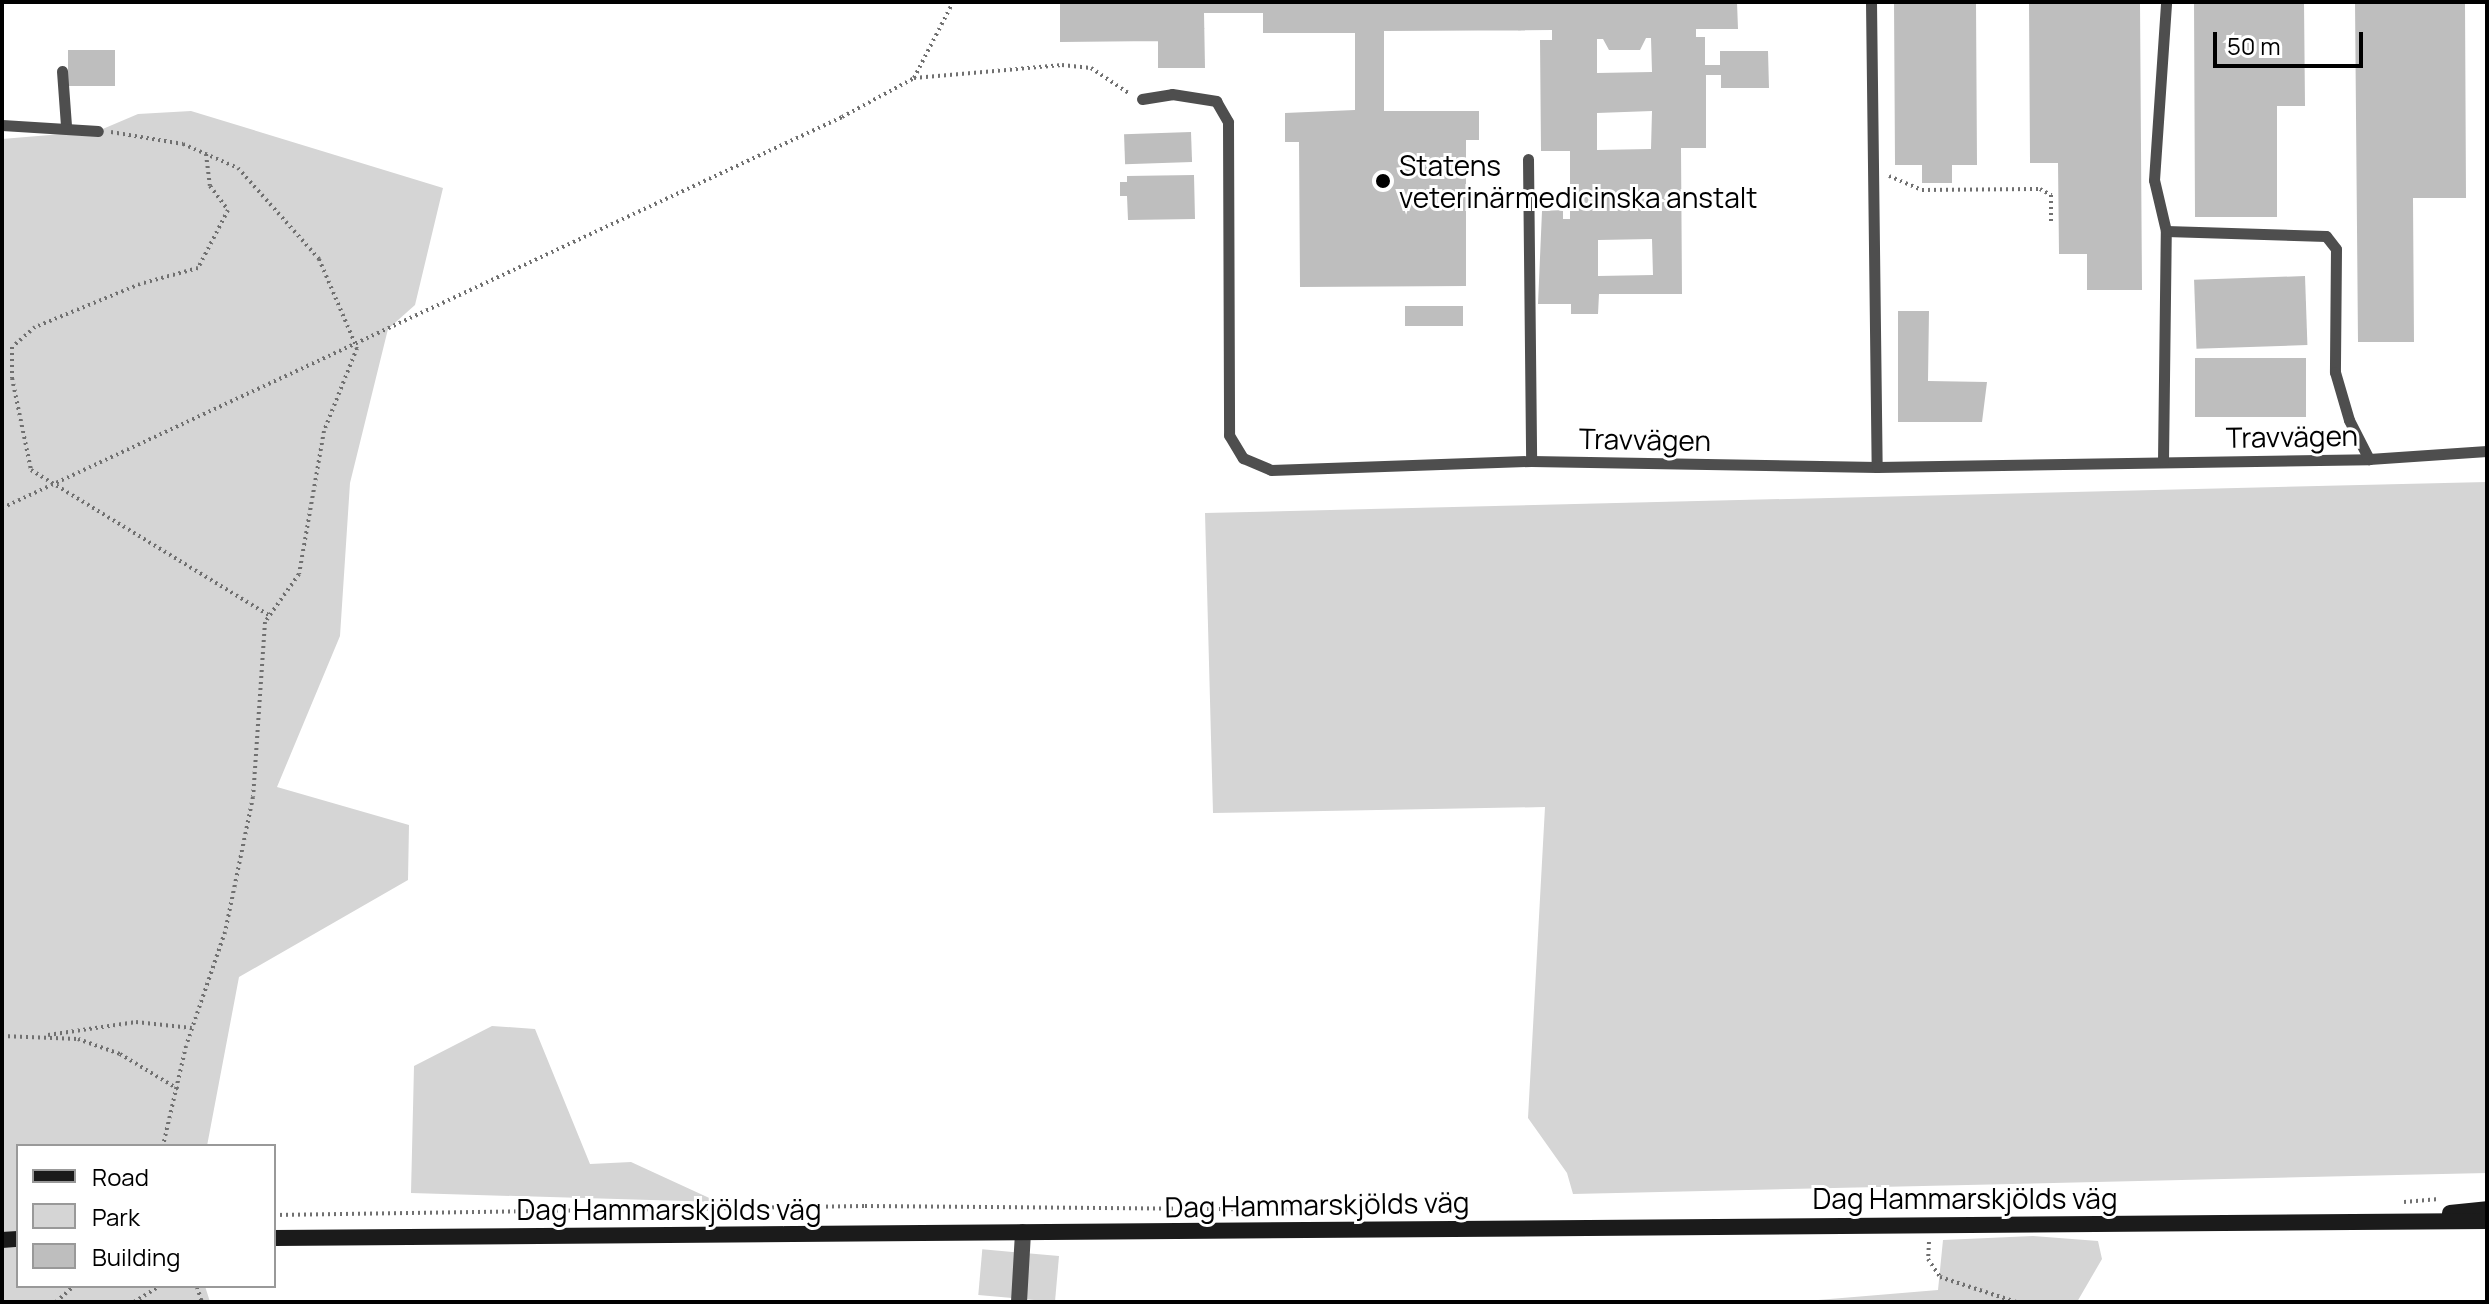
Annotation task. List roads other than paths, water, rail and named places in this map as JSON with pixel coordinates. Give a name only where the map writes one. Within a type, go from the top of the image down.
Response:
[{"type":"main road","name":"Dag Hammarskjölds väg","points":[[2361,1222],[2487,1209]]},
{"type":"main road","name":"Dag Hammarskjölds väg","points":[[276,1238],[2487,1221]]},
{"type":"street","points":[[1019,1302],[1023,1232]]},
{"type":"lane","points":[[1871,2],[1877,467]]},
{"type":"lane","points":[[2163,461],[2166,231],[2154,180],[2166,2]]},
{"type":"lane","points":[[62,71],[66,125]]},
{"type":"lane","name":"Travvägen","points":[[1142,99],[1172,94],[1216,101],[1228,122],[1229,435],[1243,458],[1271,470],[1531,461],[1877,467],[2369,459],[2487,451]]},
{"type":"lane","points":[[2,125],[66,125],[98,131]]},
{"type":"lane","points":[[1528,159],[1531,461]]},
{"type":"lane","points":[[2166,231],[2326,236],[2336,249],[2335,372],[2349,420],[2369,459]]},
{"type":"place","name":"Statens veterinärmedicinska anstalt","points":[[1383,181]]}]
